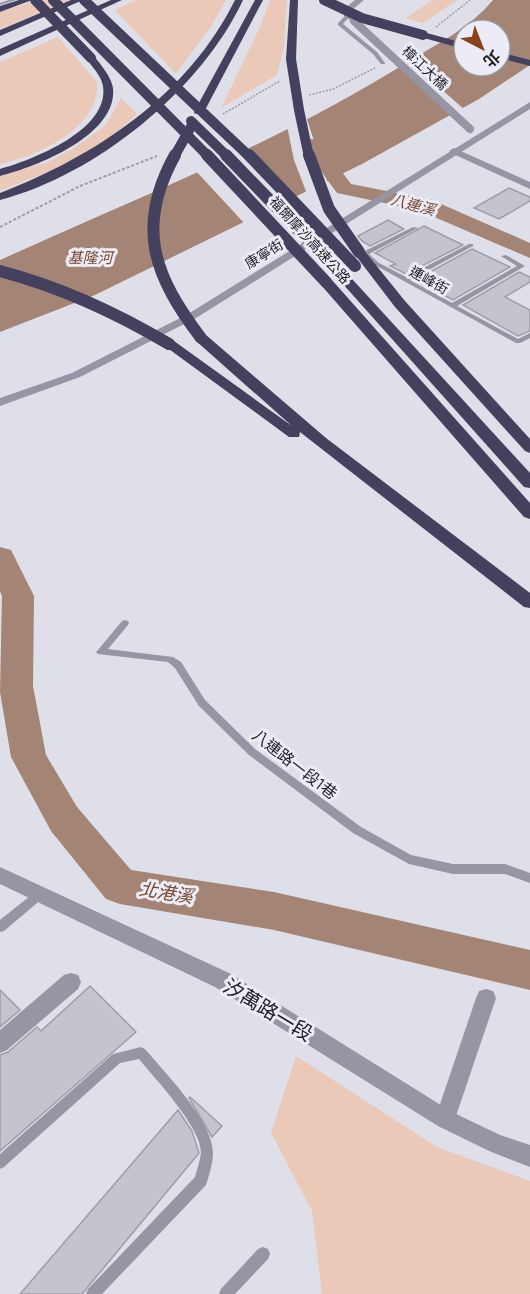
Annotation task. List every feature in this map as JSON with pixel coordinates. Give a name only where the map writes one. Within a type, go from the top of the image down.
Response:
[{"type":"highway","points":[[0,9],[28,0]]},
{"type":"highway","points":[[0,173],[30,165],[58,150],[99,118],[107,104],[108,89],[105,77],[91,58],[35,0]]},
{"type":"highway","name":"福爾摩沙高速公路","points":[[52,0],[205,152],[326,282],[530,513]]},
{"type":"highway","points":[[68,0],[92,24]]},
{"type":"highway","points":[[0,33],[79,0]]},
{"type":"highway","points":[[84,0],[223,130],[331,238],[375,286],[400,304]]},
{"type":"highway","points":[[0,43],[101,0]]},
{"type":"highway","points":[[0,53],[118,0]]},
{"type":"highway","points":[[0,197],[78,164],[109,146],[144,120],[215,44],[239,0]]},
{"type":"highway","points":[[259,0],[159,186],[153,213],[153,240],[160,272],[185,318],[201,338],[251,385],[530,602]]},
{"type":"highway","points":[[294,0],[291,59],[299,119],[312,168],[347,238],[362,252],[400,304],[530,448]]},
{"type":"highway","points":[[324,0],[362,18],[452,43]]},
{"type":"highway","points":[[99,32],[107,39]]},
{"type":"highway","points":[[512,58],[530,63]]},
{"type":"highway","name":"福爾摩沙高速公路","points":[[154,87],[240,168],[338,271],[530,483]]},
{"type":"highway","points":[[0,271],[36,280],[79,295],[123,316],[169,344],[294,435],[382,489]]},
{"type":"street","points":[[350,15],[360,0]]},
{"type":"street","name":"樟江大橋","points":[[350,15],[478,136]]},
{"type":"street","name":"康寧街","points":[[0,402],[76,375],[192,316],[419,172],[530,105]]},
{"type":"street","points":[[454,151],[530,186]]},
{"type":"street","name":"汐萬路一段","points":[[0,875],[222,980],[445,1119],[496,1144],[530,1156]]},
{"type":"street","points":[[0,1043],[71,982]]},
{"type":"street","points":[[445,1119],[486,998]]},
{"type":"lane","points":[[0,4],[14,0]]},
{"type":"lane","points":[[372,18],[350,15],[340,24],[375,53],[383,63]]},
{"type":"lane","name":"連峰街","points":[[341,223],[362,252],[377,264],[518,342],[530,335]]},
{"type":"lane","points":[[362,252],[415,228]]},
{"type":"lane","points":[[405,280],[471,245]]},
{"type":"lane","points":[[452,306],[522,266],[504,256]]},
{"type":"lane","name":"八連路一段1巷","points":[[125,623],[101,652],[170,659],[178,665],[202,703],[252,752],[357,830],[409,859],[453,869],[506,869],[530,878]]},
{"type":"lane","points":[[0,927],[39,895]]},
{"type":"lane","points":[[0,1163],[117,1058],[141,1053],[189,1111],[203,1136],[207,1153],[201,1180],[93,1294]]},
{"type":"lane","points":[[226,1294],[263,1254]]},
{"type":"path","points":[[434,28],[470,0]]},
{"type":"shaded area","points":[[36,0],[70,0],[0,29],[0,12]]},
{"type":"shaded area","points":[[136,0],[226,0],[210,28],[176,74],[115,10]]},
{"type":"shaded area","points":[[270,0],[287,0],[284,47],[277,75],[221,108],[259,29]]},
{"type":"shaded area","points":[[432,0],[457,0],[423,23],[406,18]]},
{"type":"shaded area","points":[[58,37],[97,82],[95,98],[89,113],[78,126],[48,147],[0,164],[0,62]]},
{"type":"shaded area","points":[[121,98],[137,114],[122,127],[73,160],[0,191],[0,176],[48,162],[74,148],[105,126]]},
{"type":"shaded area","points":[[296,1056],[437,1147],[530,1181],[530,1294],[322,1294],[312,1211],[271,1133]]},
{"type":"water","name":"基隆河","points":[[493,0],[530,0],[530,65],[512,77],[512,18],[475,18]]},
{"type":"water","name":"基隆河","points":[[452,35],[452,78],[510,78],[479,99],[362,164],[95,295],[0,332],[0,260],[206,168],[308,119]]},
{"type":"pier","points":[[407,59],[465,110],[453,117],[397,65]]},
{"type":"pier","points":[[306,116],[328,184],[307,194],[294,160],[287,126]]},
{"type":"pier","points":[[238,149],[290,202],[245,224],[194,169]]},
{"type":"building","points":[[509,188],[530,197],[530,201],[499,219],[474,208]]},
{"type":"building","points":[[388,220],[404,229],[370,246],[358,236]]},
{"type":"building","points":[[424,226],[463,245],[406,274],[390,266],[396,264],[375,253]]},
{"type":"building","points":[[472,249],[510,267],[453,300],[415,280]]},
{"type":"building","points":[[519,272],[530,277],[530,282],[505,297],[530,310],[530,331],[518,336],[463,305]]},
{"type":"building","points":[[90,986],[136,1032],[0,1151],[0,1055],[8,1052],[37,1027],[41,1031]]},
{"type":"building","points":[[0,990],[20,1010],[0,1027]]},
{"type":"building","points":[[189,1098],[222,1126],[212,1137]]},
{"type":"building","points":[[178,1110],[192,1131],[199,1153],[82,1294],[20,1294]]},
{"type":"waterway","name":"八連溪","points":[[312,145],[344,189],[424,205],[530,251]]},
{"type":"waterway","name":"北港溪","points":[[0,558],[18,596],[16,686],[29,757],[64,819],[120,886],[274,911],[530,970]]}]
